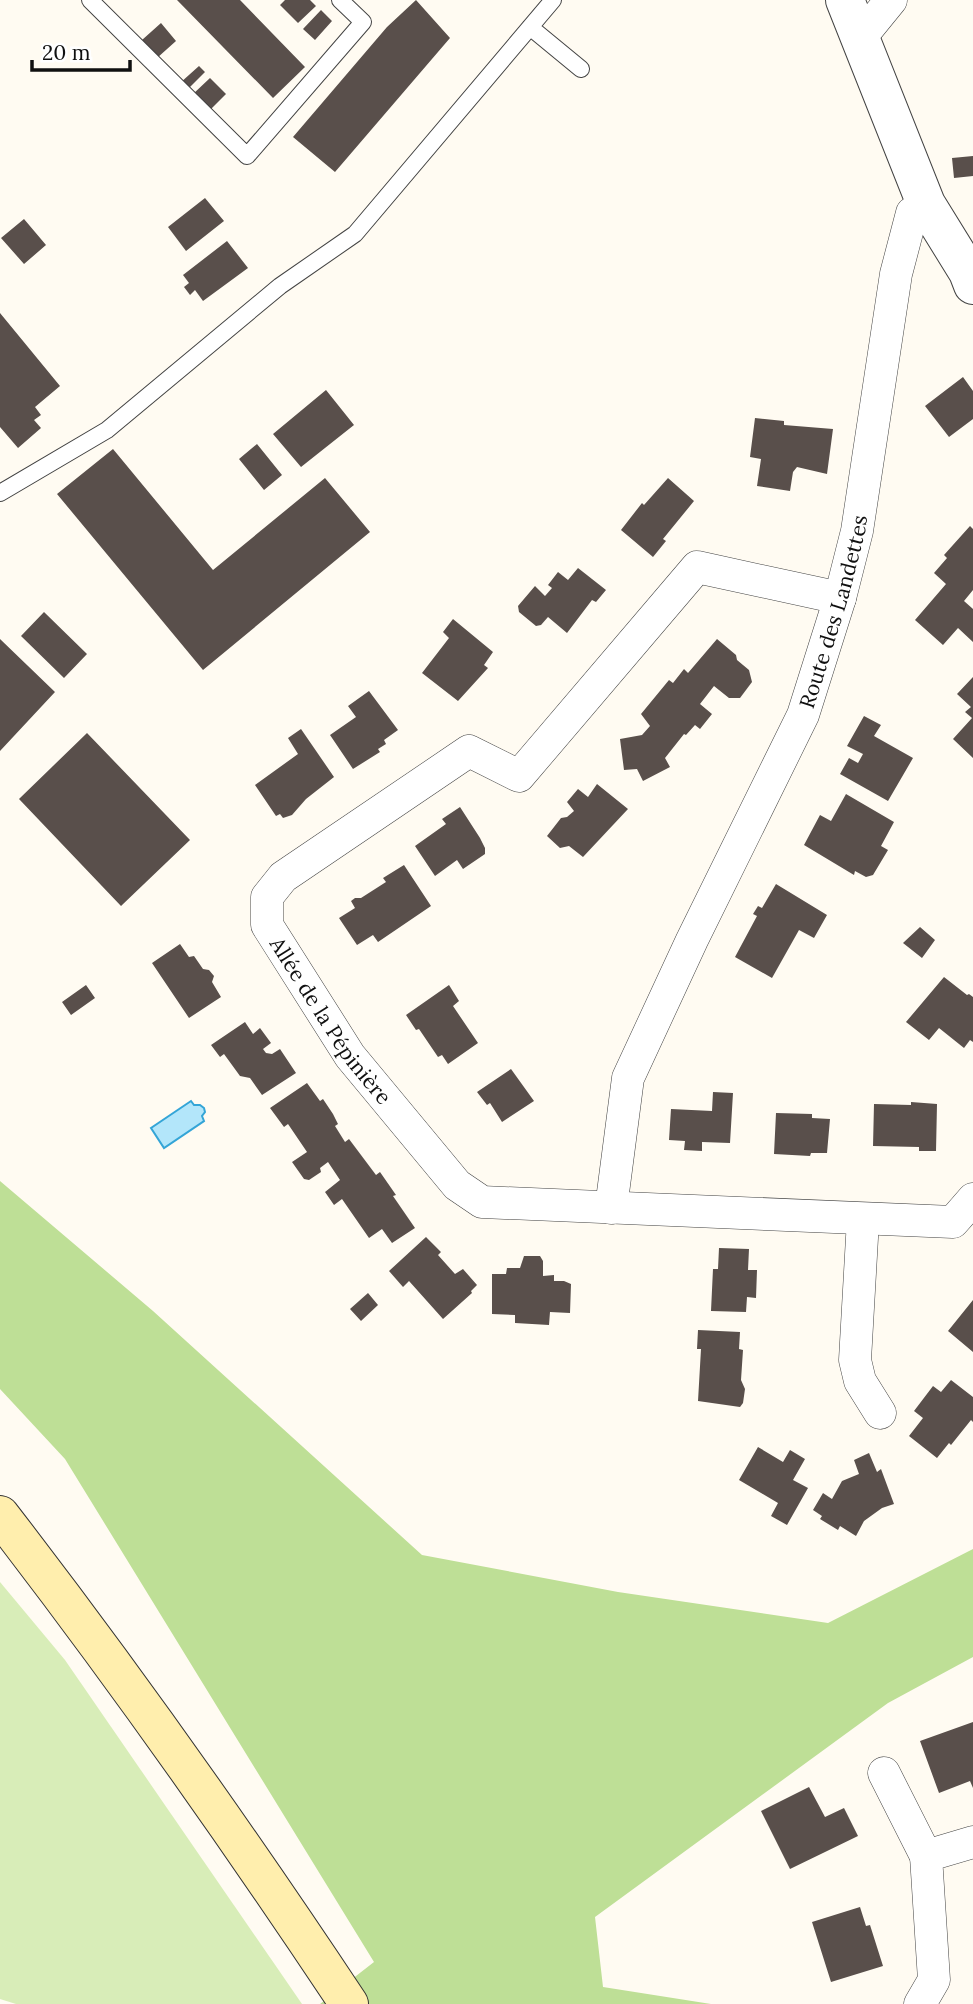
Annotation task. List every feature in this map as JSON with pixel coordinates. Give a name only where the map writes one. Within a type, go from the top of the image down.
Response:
[{"type":"main road","points":[[0,1515],[174,1748],[349,2004]]},
{"type":"street","points":[[851,16],[869,27],[891,0]]},
{"type":"street","points":[[851,16],[926,204],[968,272],[973,285]]},
{"type":"street","name":"Route des Landettes","points":[[611,1208],[628,1078],[692,940],[803,715],[858,531],[896,274],[912,213],[926,204]]},
{"type":"street","name":"Allée de la Pépinière","points":[[839,598],[697,567],[519,776],[468,751],[283,877],[267,897],[267,925],[350,1056],[457,1185],[482,1202],[953,1222],[973,1199]]},
{"type":"street","points":[[863,1220],[855,1360],[860,1381],[880,1413]]},
{"type":"street","points":[[884,1773],[926,1856],[934,1980],[920,2004]]},
{"type":"street","points":[[926,1856],[973,1842]]},
{"type":"lane","points":[[90,0],[247,156],[363,22],[340,0]]},
{"type":"lane","points":[[0,493],[107,430],[280,286],[355,234],[553,0]]},
{"type":"lane","points":[[530,27],[580,69]]},
{"type":"green space","points":[[0,1181],[153,1311],[422,1555],[618,1592],[828,1623],[973,1549],[973,1657],[888,1703],[595,1917],[603,1987],[711,2004],[320,2004],[374,1962],[65,1459],[0,1389]]},
{"type":"green space","points":[[0,1582],[65,1660],[302,2004],[16,2004],[0,1999]]},
{"type":"water","points":[[191,1101],[204,1108],[204,1121],[164,1148],[151,1128]]},
{"type":"building","points":[[177,0],[240,0],[305,67],[273,98]]},
{"type":"building","points":[[285,0],[310,0],[316,6],[298,23],[280,5]]},
{"type":"building","points":[[416,0],[450,38],[335,172],[293,137],[387,27]]},
{"type":"building","points":[[321,10],[332,21],[315,40],[303,29]]},
{"type":"building","points":[[161,23],[176,41],[157,58],[142,40]]},
{"type":"building","points":[[199,66],[205,72],[187,90],[180,83]]},
{"type":"building","points":[[210,78],[226,94],[208,112],[192,95]]},
{"type":"building","points":[[973,156],[973,176],[954,178],[952,158]]},
{"type":"building","points":[[205,198],[224,221],[186,251],[168,227]]},
{"type":"building","points":[[24,219],[46,245],[24,264],[1,238]]},
{"type":"building","points":[[227,241],[248,268],[203,301],[195,290],[190,295],[184,287],[189,283],[183,275]]},
{"type":"building","points":[[0,313],[60,386],[35,407],[41,415],[34,420],[41,428],[18,448],[0,427]]},
{"type":"building","points":[[963,377],[973,391],[973,419],[949,437],[925,406]]},
{"type":"building","points":[[326,390],[354,425],[301,467],[273,434]]},
{"type":"building","points":[[755,418],[784,421],[784,425],[833,429],[827,474],[797,467],[793,472],[790,491],[757,486],[761,459],[750,457]]},
{"type":"building","points":[[257,444],[282,475],[264,490],[239,459]]},
{"type":"building","points":[[113,449],[213,570],[325,478],[370,532],[203,670],[57,494]]},
{"type":"building","points":[[668,478],[694,501],[663,539],[666,541],[653,557],[621,530],[642,503],[644,505]]},
{"type":"building","points":[[970,526],[973,529],[973,590],[964,601],[973,609],[973,642],[958,628],[943,645],[915,620],[946,584],[934,573],[947,558],[944,555]]},
{"type":"building","points":[[578,568],[606,590],[596,602],[592,600],[567,633],[548,617],[541,625],[536,626],[519,612],[518,606],[535,586],[545,596],[552,588],[548,585],[558,572],[568,580]]},
{"type":"building","points":[[44,612],[87,654],[64,678],[21,636]]},
{"type":"building","points":[[453,619],[493,652],[484,665],[488,668],[458,701],[422,673],[449,638],[443,632]]},
{"type":"building","points":[[0,639],[55,692],[0,751]]},
{"type":"building","points":[[717,639],[749,670],[752,682],[740,698],[729,698],[714,686],[700,704],[712,714],[700,729],[695,725],[684,734],[665,758],[670,767],[643,781],[637,769],[624,770],[620,739],[642,735],[650,726],[641,714],[669,680],[673,683],[684,669],[688,673]]},
{"type":"building","points":[[973,677],[973,758],[953,739],[972,718],[965,712],[971,707],[957,694]]},
{"type":"building","points":[[369,691],[398,730],[384,740],[386,744],[378,749],[380,752],[353,769],[330,735],[356,717],[348,706]]},
{"type":"building","points":[[864,716],[881,725],[874,736],[913,758],[888,801],[840,774],[849,758],[858,763],[863,754],[847,746]]},
{"type":"building","points":[[301,729],[334,777],[306,799],[292,815],[283,818],[280,814],[276,816],[255,785],[298,754],[288,738]]},
{"type":"building","points":[[87,733],[190,840],[121,906],[19,799]]},
{"type":"building","points":[[597,784],[628,809],[583,857],[569,846],[560,848],[547,836],[561,818],[574,811],[567,802],[578,789],[588,797]]},
{"type":"building","points":[[846,794],[894,822],[881,846],[888,850],[873,875],[866,877],[855,871],[854,875],[804,845],[820,815],[831,821]]},
{"type":"building","points":[[460,807],[480,838],[485,854],[463,869],[457,860],[435,876],[415,846],[446,824],[442,819]]},
{"type":"building","points":[[404,865],[431,906],[378,942],[373,935],[357,945],[339,918],[355,908],[351,901],[361,898],[386,882],[383,878]]},
{"type":"building","points":[[776,884],[827,915],[814,938],[799,930],[772,978],[735,957],[757,916],[753,914],[758,906],[762,908]]},
{"type":"building","points":[[920,927],[935,940],[922,958],[903,943]]},
{"type":"building","points":[[180,944],[189,957],[194,956],[203,969],[209,970],[214,976],[212,982],[221,997],[189,1018],[152,963]]},
{"type":"building","points":[[944,977],[973,997],[973,1042],[970,1040],[964,1048],[939,1028],[929,1040],[906,1022]]},
{"type":"building","points":[[86,985],[95,998],[71,1015],[62,1002]]},
{"type":"building","points":[[449,985],[459,1001],[453,1006],[478,1043],[448,1064],[442,1055],[438,1057],[406,1015]]},
{"type":"building","points":[[245,1022],[253,1034],[260,1028],[271,1043],[263,1049],[266,1053],[272,1054],[280,1049],[296,1073],[262,1095],[250,1078],[240,1076],[224,1054],[220,1057],[211,1045]]},
{"type":"building","points":[[511,1069],[534,1101],[502,1122],[490,1103],[487,1105],[477,1092]]},
{"type":"building","points":[[307,1083],[333,1114],[338,1124],[335,1126],[345,1142],[349,1139],[376,1175],[380,1172],[415,1228],[392,1243],[382,1229],[369,1238],[342,1199],[334,1205],[325,1192],[340,1180],[328,1162],[320,1168],[321,1172],[309,1180],[304,1179],[292,1162],[307,1152],[288,1124],[284,1127],[270,1108]]},
{"type":"building","points":[[713,1092],[733,1093],[730,1143],[702,1142],[702,1151],[684,1150],[685,1141],[669,1140],[671,1109],[712,1111]]},
{"type":"building","points":[[911,1102],[937,1104],[936,1151],[919,1151],[919,1147],[873,1146],[874,1104],[911,1105]]},
{"type":"building","points":[[776,1113],[812,1114],[812,1118],[830,1119],[827,1153],[811,1153],[810,1156],[774,1154]]},
{"type":"building","points":[[426,1237],[441,1252],[438,1255],[455,1274],[463,1269],[477,1285],[472,1293],[443,1319],[409,1281],[403,1287],[389,1271]]},
{"type":"building","points":[[719,1248],[749,1249],[748,1270],[757,1270],[756,1298],[747,1297],[746,1312],[711,1311],[713,1269],[718,1269]]},
{"type":"building","points":[[524,1256],[540,1256],[543,1261],[543,1276],[554,1275],[554,1281],[571,1284],[570,1313],[550,1312],[549,1325],[515,1323],[515,1315],[492,1314],[492,1274],[506,1274],[507,1268],[520,1268]]},
{"type":"building","points":[[368,1293],[378,1305],[361,1321],[350,1309]]},
{"type":"building","points":[[973,1300],[973,1352],[948,1331]]},
{"type":"building","points":[[698,1330],[740,1332],[739,1349],[743,1350],[741,1380],[745,1389],[740,1407],[698,1401],[701,1349],[697,1349]]},
{"type":"building","points":[[951,1380],[973,1397],[973,1422],[971,1420],[937,1458],[909,1436],[923,1418],[914,1411],[933,1386],[941,1392]]},
{"type":"building","points":[[758,1447],[783,1462],[790,1450],[805,1459],[793,1480],[808,1488],[787,1525],[771,1516],[778,1503],[739,1480]]},
{"type":"building","points":[[869,1453],[877,1472],[881,1469],[894,1504],[882,1508],[864,1521],[856,1536],[840,1526],[838,1530],[820,1519],[822,1516],[813,1510],[823,1493],[832,1499],[842,1481],[859,1474],[854,1460]]},
{"type":"building","points":[[973,1722],[973,1788],[970,1781],[939,1793],[920,1741]]},
{"type":"building","points":[[809,1787],[825,1817],[844,1808],[858,1836],[790,1869],[761,1811]]},
{"type":"building","points":[[860,1907],[866,1926],[870,1925],[883,1966],[831,1982],[812,1922]]}]
